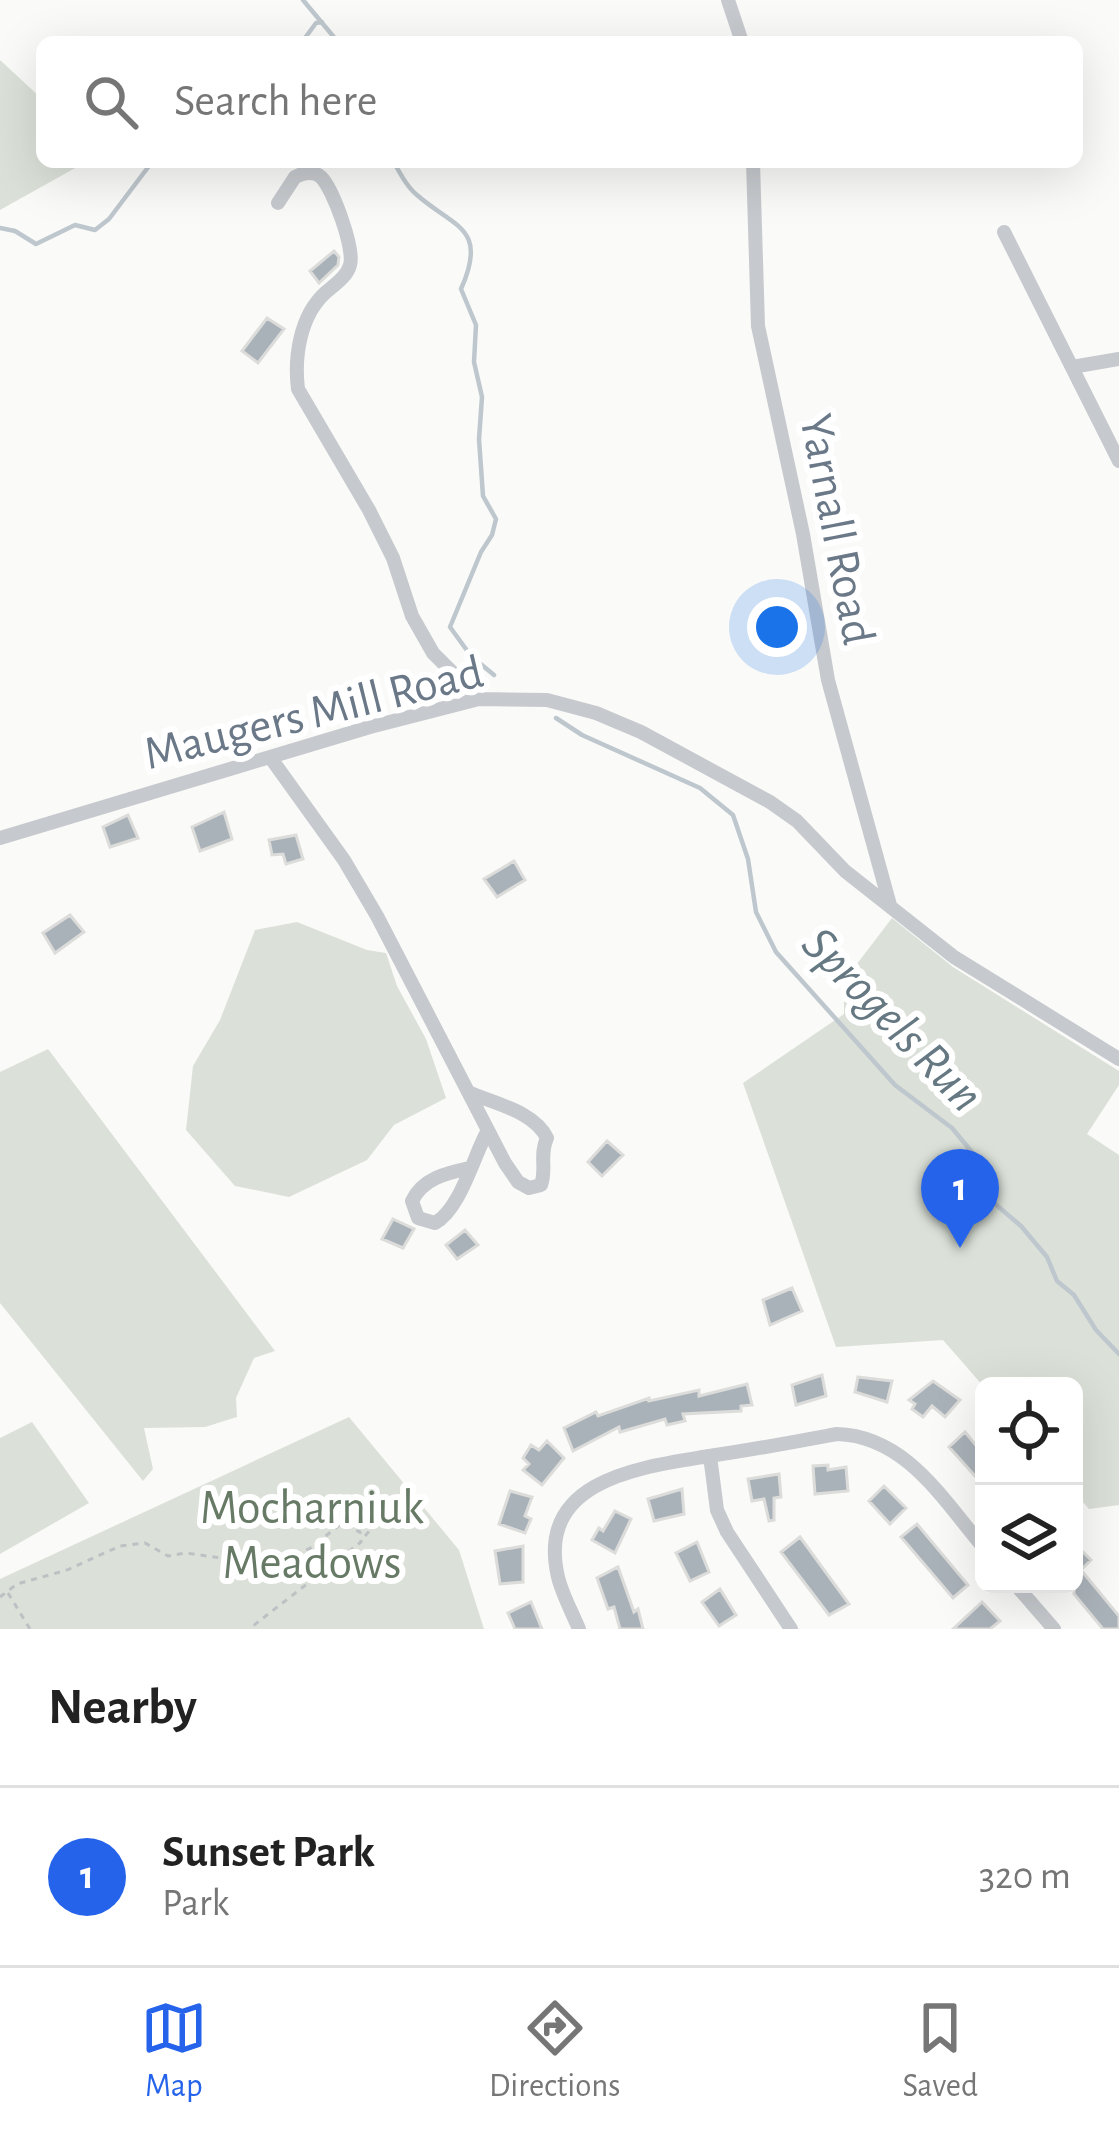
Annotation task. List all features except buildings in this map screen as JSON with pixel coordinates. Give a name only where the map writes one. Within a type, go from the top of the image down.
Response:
[{"type":"street","points":[[728,0],[740,36]]},
{"type":"street","name":"Yarnall Road","points":[[753,168],[758,326],[803,534],[828,680],[890,905]]},
{"type":"street","points":[[278,203],[295,177],[313,173],[322,178],[347,233],[352,250],[350,270],[310,312],[295,370],[298,389],[369,510],[393,558],[412,616],[433,653],[479,699]]},
{"type":"street","points":[[1004,232],[1119,460]]},
{"type":"street","points":[[1072,367],[1119,359]]},
{"type":"street","name":"Maugers Mill Road","points":[[0,838],[479,699],[547,700],[596,713],[640,732],[770,802],[797,821],[845,871],[954,956],[1119,1059]]},
{"type":"street","points":[[269,757],[344,860],[377,916],[468,1092],[488,1130],[518,1182],[530,1188],[541,1185],[545,1174],[541,1160],[548,1138],[543,1129],[512,1108],[468,1092]]},
{"type":"street","points":[[470,1168],[442,1174],[421,1186],[412,1201],[418,1218],[435,1223],[443,1219],[470,1168],[488,1130]]},
{"type":"street","points":[[579,1629],[558,1578],[558,1537],[574,1503],[605,1478],[638,1467],[837,1434],[873,1439],[903,1454],[975,1538]]},
{"type":"street","points":[[710,1456],[717,1510],[727,1532],[791,1629]]},
{"type":"street","points":[[1023,1593],[1054,1629]]},
{"type":"path","points":[[0,1598],[28,1580],[67,1570],[120,1546],[140,1542],[168,1556],[186,1553],[256,1563],[309,1549],[341,1524],[363,1536],[370,1534],[379,1520]]},
{"type":"path","points":[[249,1629],[332,1566],[363,1536]]},
{"type":"path","points":[[7,1592],[30,1629]]},
{"type":"green space","points":[[0,60],[36,93],[36,168],[75,168],[0,210]]},
{"type":"green space","points":[[892,918],[953,967],[1119,1071],[1119,1085],[1087,1134],[1119,1155],[1119,1505],[1089,1509],[1083,1502],[1083,1377],[975,1377],[943,1340],[836,1347],[743,1083],[844,1014],[844,981]]},
{"type":"green space","points":[[297,922],[386,953],[397,986],[426,1039],[446,1098],[394,1125],[367,1160],[289,1197],[235,1186],[186,1130],[193,1066],[220,1020],[255,930]]},
{"type":"green space","points":[[48,1049],[275,1351],[254,1358],[236,1398],[237,1417],[205,1427],[144,1428],[153,1469],[143,1481],[0,1303],[0,1072]]},
{"type":"green space","name":"Mocharniuk Meadows","points":[[349,1417],[459,1550],[484,1629],[0,1629],[0,1579]]},
{"type":"green space","points":[[32,1422],[89,1503],[0,1554],[0,1438]]},
{"type":"waterway","name":"Sprogels Run","points":[[303,0],[333,36]]},
{"type":"waterway","points":[[306,36],[322,22]]},
{"type":"waterway","points":[[0,228],[36,244],[75,225],[95,230],[147,168]]},
{"type":"waterway","name":"Sprogels Run","points":[[397,168],[413,192],[454,222],[469,240],[469,268],[461,289],[476,325],[483,496],[496,519],[450,627],[471,656],[494,675]]},
{"type":"waterway","name":"Sprogels Run","points":[[556,718],[582,735],[700,788],[733,815],[748,859],[756,912],[776,952],[895,1085],[952,1128],[976,1157],[984,1189],[993,1202],[1047,1257],[1057,1281],[1074,1295],[1096,1330],[1119,1354]]},
{"type":"place","name":"Sunset Park","points":[[960,1248]]}]
